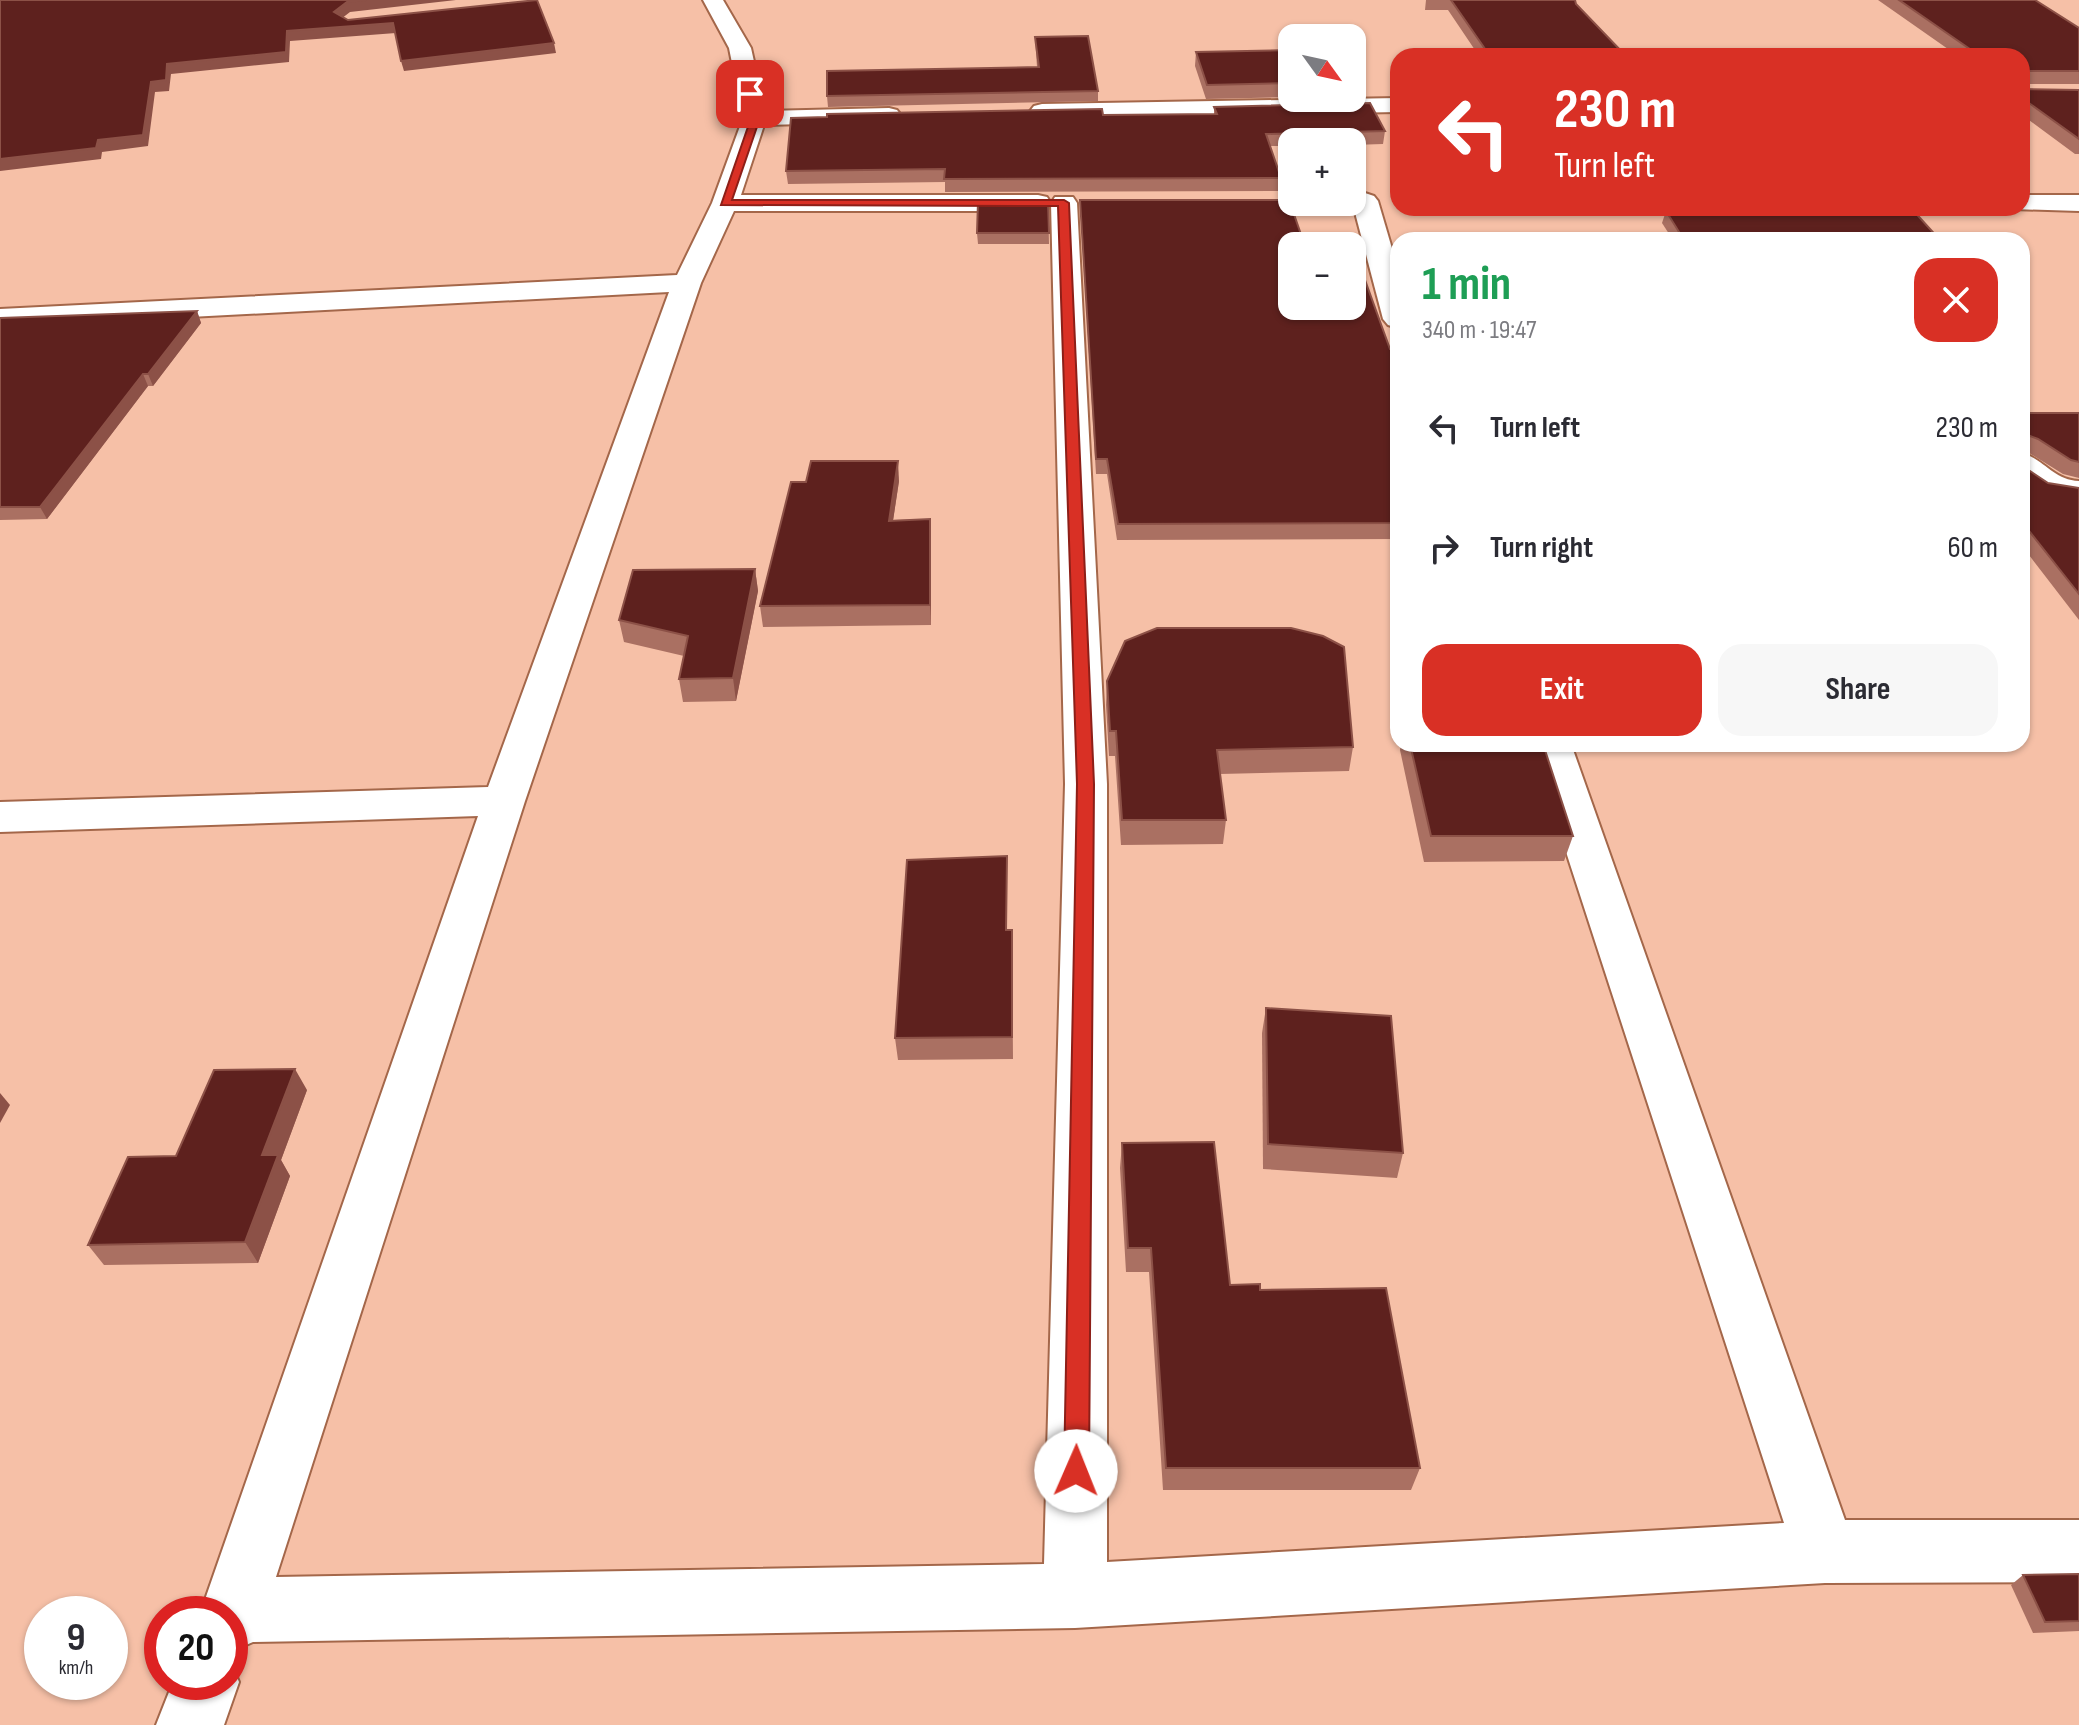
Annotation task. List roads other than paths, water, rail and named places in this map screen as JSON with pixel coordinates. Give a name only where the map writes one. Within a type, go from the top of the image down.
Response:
[{"type":"street","points":[[238,1596],[504,801],[687,283],[725,203],[755,118],[740,48],[713,0]]},
{"type":"street","points":[[1027,112],[1390,105]]},
{"type":"street","points":[[755,118],[915,114]]},
{"type":"street","points":[[1368,201],[1390,288]]},
{"type":"street","points":[[725,203],[1079,203],[1086,784],[1075,1596]]},
{"type":"street","points":[[2030,203],[2079,203]]},
{"type":"street","points":[[0,318],[687,283]]},
{"type":"street","points":[[2030,470],[2048,487],[2060,492],[2079,491]]},
{"type":"street","points":[[1554,752],[1825,1552]]},
{"type":"street","points":[[0,817],[504,801]]},
{"type":"street","points":[[248,1615],[1075,1596],[1825,1552],[2079,1551]]},
{"type":"street","points":[[190,1725],[199,1700]]}]
